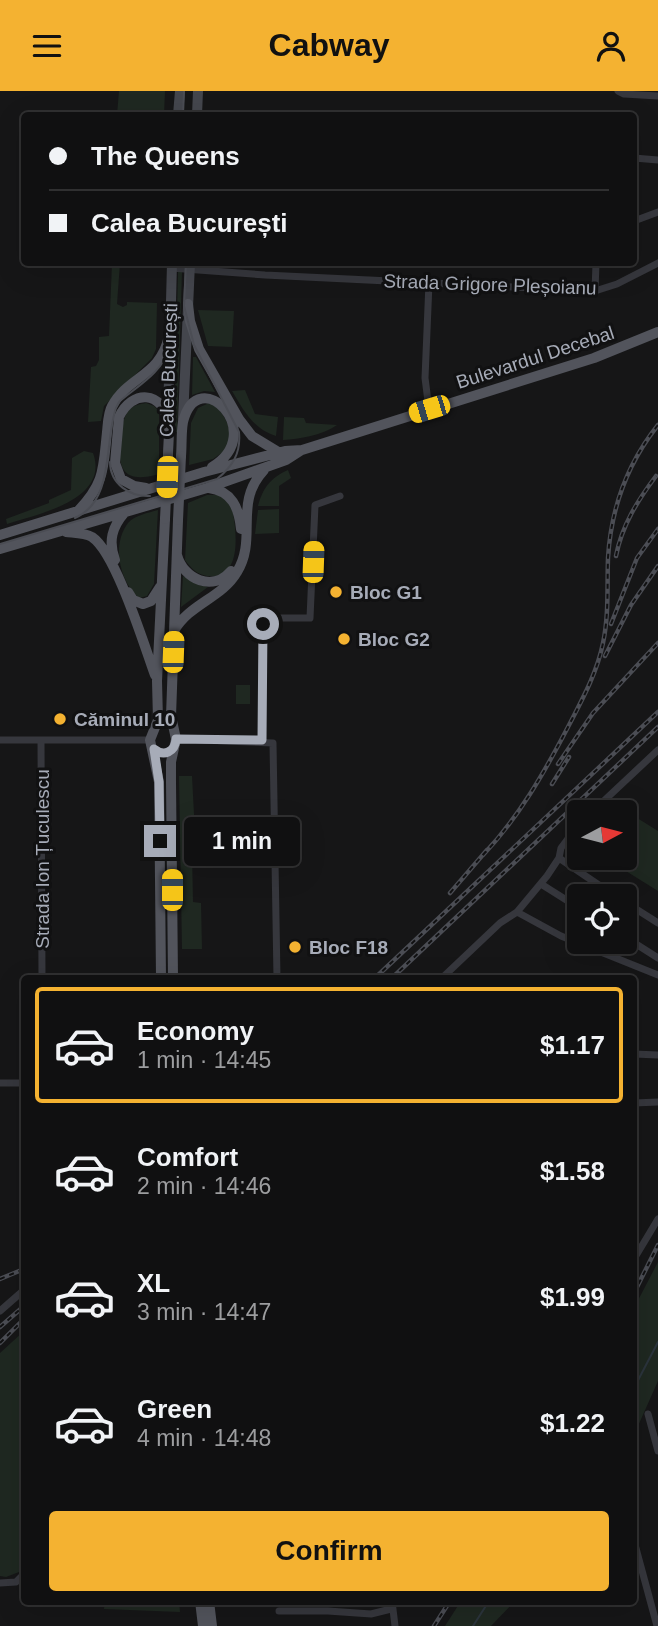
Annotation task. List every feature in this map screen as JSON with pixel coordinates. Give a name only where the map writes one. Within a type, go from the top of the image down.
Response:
[{"type":"main road","points":[[178,112],[180,91]]},
{"type":"main road","points":[[197,112],[198,91]]},
{"type":"main road","name":"Calea București","points":[[161,975],[159,782],[153,740],[158,720],[157,681],[168,456],[172,266]]},
{"type":"main road","name":"Calea București","points":[[173,975],[171,782],[174,740],[171,716],[190,266]]},
{"type":"main road","points":[[188,304],[198,348],[239,419],[252,436],[280,453]]},
{"type":"main road","name":"Bulevardul Decebal","points":[[0,535],[204,472],[302,450],[594,358],[658,332]]},
{"type":"main road","points":[[77,512],[87,502],[102,476],[110,410],[120,395],[158,364],[169,336]]},
{"type":"main road","points":[[151,488],[134,486],[121,479],[118,474],[114,455],[120,417],[128,404],[144,397],[152,398],[161,404],[168,422]]},
{"type":"main road","points":[[183,423],[191,404],[203,399],[213,398],[227,411],[234,435],[233,443],[223,461],[204,472]]},
{"type":"main road","name":"Bulevardul Decebal","points":[[0,549],[206,488],[286,460],[302,450]]},
{"type":"main road","points":[[174,631],[179,621],[219,592],[239,569],[246,537],[248,497],[254,481],[271,465]]},
{"type":"main road","points":[[176,549],[183,568],[200,580],[211,583],[221,581],[236,563],[241,529],[240,515],[233,501],[220,490],[206,488]]},
{"type":"main road","points":[[126,511],[113,528],[112,551],[128,594],[133,600],[143,604],[151,601],[162,584]]},
{"type":"main road","points":[[59,531],[87,535],[101,546],[130,607],[157,681]]},
{"type":"main road","points":[[162,727],[174,740],[162,753],[153,740],[162,727]]},
{"type":"main road","points":[[200,1605],[203,1626]]},
{"type":"main road","points":[[209,1605],[212,1626]]},
{"type":"street","points":[[618,91],[624,94],[658,96]]},
{"type":"street","points":[[637,157],[658,160]]},
{"type":"street","points":[[637,220],[658,212]]},
{"type":"street","name":"Strada Grigore Pleșoianu","points":[[190,266],[429,283],[595,291],[617,284],[658,263]]},
{"type":"street","points":[[595,291],[596,266]]},
{"type":"street","points":[[429,283],[425,378],[429,409]]},
{"type":"street","points":[[262,740],[263,624],[268,618],[310,618],[315,505],[340,496]]},
{"type":"street","points":[[0,740],[153,740]]},
{"type":"street","name":"Strada Ion Țuculescu","points":[[41,740],[42,975]]},
{"type":"street","points":[[174,740],[262,740],[273,743],[277,975]]},
{"type":"street","points":[[605,800],[658,750]]},
{"type":"street","points":[[445,975],[500,923],[517,912],[559,859],[561,848],[567,840]]},
{"type":"street","points":[[559,859],[597,884]]},
{"type":"street","points":[[541,884],[567,900]]},
{"type":"street","points":[[637,910],[658,923]]},
{"type":"street","points":[[517,912],[561,936],[658,975]]},
{"type":"street","points":[[637,945],[658,958]]},
{"type":"street","points":[[637,1054],[658,1055]]},
{"type":"street","points":[[0,1083],[21,1083]]},
{"type":"street","points":[[637,1103],[658,1102]]},
{"type":"street","points":[[637,1254],[658,1219]]},
{"type":"street","points":[[0,1311],[21,1293]]},
{"type":"street","points":[[648,1414],[658,1451]]},
{"type":"street","points":[[637,1552],[657,1626]]},
{"type":"street","points":[[0,1583],[16,1582],[21,1577]]},
{"type":"street","points":[[279,1611],[371,1614],[391,1605],[395,1626]]},
{"type":"shaded area","points":[[119,91],[165,91],[164,112],[117,112]]},
{"type":"shaded area","points":[[112,266],[120,266],[117,304],[123,307],[127,302],[157,303],[156,349],[152,358],[104,406],[101,421],[88,422],[91,367],[96,366],[99,360],[99,337],[109,336]]},
{"type":"shaded area","points":[[178,272],[182,272],[177,432],[174,432]]},
{"type":"shaded area","points":[[198,310],[234,311],[232,347],[208,346]]},
{"type":"shaded area","points":[[193,357],[196,357],[215,392],[204,391],[192,395]]},
{"type":"shaded area","points":[[245,390],[255,414],[278,417],[276,436],[255,424],[232,391]]},
{"type":"shaded area","points":[[146,403],[159,411],[159,474],[148,477],[132,476],[120,461],[123,424],[130,409]]},
{"type":"shaded area","points":[[209,403],[215,404],[228,425],[227,449],[213,459],[189,465],[191,423],[198,408]]},
{"type":"shaded area","points":[[284,417],[304,418],[306,423],[337,425],[318,434],[283,440]]},
{"type":"shaded area","points":[[84,451],[93,453],[95,469],[91,483],[81,493],[52,510],[7,524],[6,519],[49,503],[49,500],[71,490],[72,458]]},
{"type":"shaded area","points":[[288,470],[291,478],[279,486],[279,506],[258,506],[268,484]]},
{"type":"shaded area","points":[[207,495],[221,495],[231,503],[236,537],[233,561],[227,570],[219,575],[207,576],[200,574],[185,560],[188,503]]},
{"type":"shaded area","points":[[279,509],[279,533],[255,534],[258,510]]},
{"type":"shaded area","points":[[158,510],[154,584],[147,596],[139,598],[132,591],[123,573],[120,542],[131,520]]},
{"type":"shaded area","points":[[183,576],[208,587],[181,607]]},
{"type":"shaded area","points":[[236,685],[250,685],[250,704],[236,704]]},
{"type":"shaded area","points":[[179,776],[192,776],[196,852],[192,852],[193,902],[201,903],[202,949],[182,949]]},
{"type":"shaded area","points":[[637,818],[658,831],[658,891],[624,870],[637,870]]},
{"type":"shaded area","points":[[658,1262],[658,1381],[637,1428],[637,1302]]},
{"type":"shaded area","points":[[21,1334],[21,1566],[19,1572],[6,1577],[0,1576],[0,1353]]},
{"type":"shaded area","points":[[104,1605],[179,1605],[180,1612],[104,1609]]},
{"type":"shaded area","points":[[458,1605],[511,1605],[491,1626],[445,1626]]},
{"type":"waterway","points":[[637,1382],[658,1342]]},
{"type":"waterway","points":[[473,1626],[486,1605]]},
{"type":"tram line","points":[[183,112],[184,91]]},
{"type":"tram line","points":[[0,544],[217,479],[232,464],[239,446],[239,432],[194,345],[184,306],[186,266]]},
{"type":"tram line","points":[[75,518],[88,510],[97,498],[106,469],[112,422],[119,402],[155,372],[166,358],[175,304]]},
{"type":"tram line","points":[[110,462],[113,477],[122,488],[135,494],[150,496]]},
{"type":"railway","points":[[483,855],[508,825],[540,778],[593,676],[605,632],[608,558],[617,504],[629,471],[658,425]]},
{"type":"railway","points":[[616,556],[632,513],[656,476]]},
{"type":"railway","points":[[611,624],[637,558],[658,529]]},
{"type":"railway","points":[[605,656],[631,605],[658,566]]},
{"type":"railway","points":[[558,764],[593,713],[658,643]]},
{"type":"railway","points":[[378,975],[658,712]]},
{"type":"railway","points":[[395,975],[658,727]]},
{"type":"railway","points":[[552,784],[569,757]]},
{"type":"railway","points":[[450,893],[487,850]]},
{"type":"railway","points":[[637,1287],[658,1245]]},
{"type":"railway","points":[[0,1279],[21,1270]]},
{"type":"railway","points":[[0,1327],[21,1309]]},
{"type":"railway","points":[[0,1343],[21,1322]]},
{"type":"railway","points":[[434,1626],[447,1605]]},
{"type":"place","name":"Bloc G1","points":[[336,592]]},
{"type":"place","name":"Bloc G2","points":[[344,639]]},
{"type":"place","name":"Căminul 10","points":[[60,719]]},
{"type":"place","name":"Bloc F18","points":[[295,947]]},
{"type":"route","points":[[160,841],[159,782],[154,749],[162,753],[169,752],[175,746],[176,739],[262,740],[263,624]]}]
